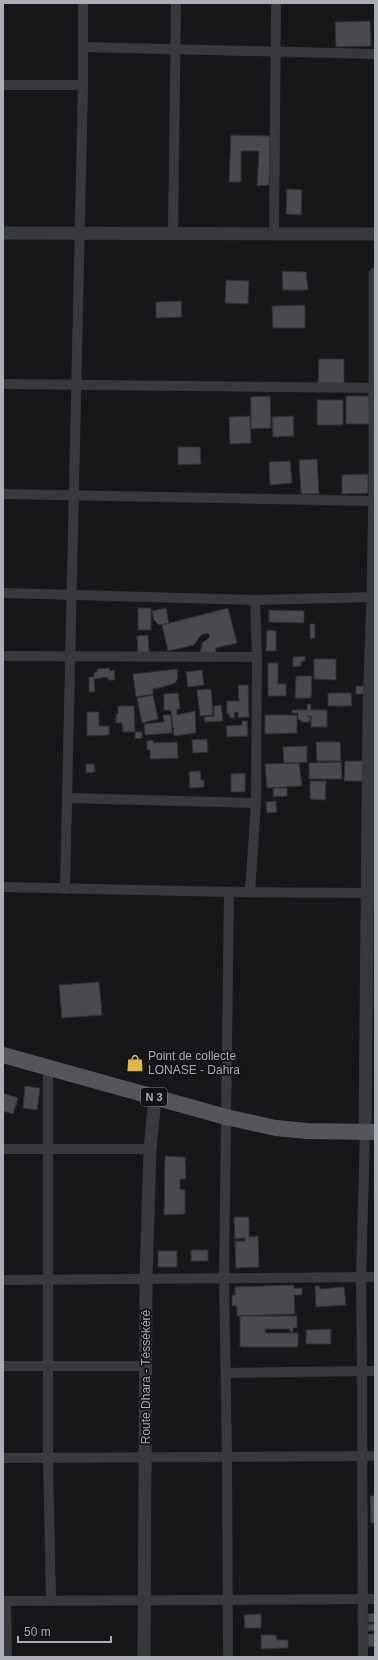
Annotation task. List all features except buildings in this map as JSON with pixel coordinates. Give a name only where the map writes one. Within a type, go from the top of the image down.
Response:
[{"type":"main road","name":"N 3","points":[[3,1055],[48,1066],[226,1117],[276,1128],[307,1131],[370,1132]]},
{"type":"street","points":[[65,889],[83,85],[82,3]]},
{"type":"street","points":[[173,233],[176,3]]},
{"type":"street","points":[[274,234],[276,3]]},
{"type":"street","points":[[83,47],[375,54]]},
{"type":"street","points":[[3,85],[83,85]]},
{"type":"street","points":[[3,233],[375,234]]},
{"type":"street","points":[[363,1657],[361,1277],[370,1132],[372,709],[375,500],[375,274]]},
{"type":"street","points":[[3,384],[375,388]]},
{"type":"street","points":[[3,494],[375,500]]},
{"type":"street","points":[[3,594],[71,594],[255,600],[374,597]]},
{"type":"street","points":[[250,892],[256,803],[257,657],[255,600]]},
{"type":"street","points":[[3,656],[257,657]]},
{"type":"street","points":[[67,798],[256,803]]},
{"type":"street","points":[[3,887],[229,892],[371,892]]},
{"type":"street","points":[[228,1657],[224,1277],[229,892]]},
{"type":"street","points":[[48,1066],[47,1280],[48,1458],[51,1601]]},
{"type":"street","name":"Route Dhara - Téssékéré","points":[[144,1657],[146,1278],[150,1149],[155,1097]]},
{"type":"street","points":[[3,1150],[150,1149]]},
{"type":"street","points":[[3,1280],[224,1277],[375,1277]]},
{"type":"street","points":[[3,1366],[146,1366]]},
{"type":"street","points":[[226,1373],[375,1371]]},
{"type":"street","points":[[3,1458],[375,1456]]},
{"type":"street","points":[[7,1657],[5,1601],[375,1599]]},
{"type":"place","name":"Point de collecte LONASE - Dahra","points":[[135,1063]]}]
